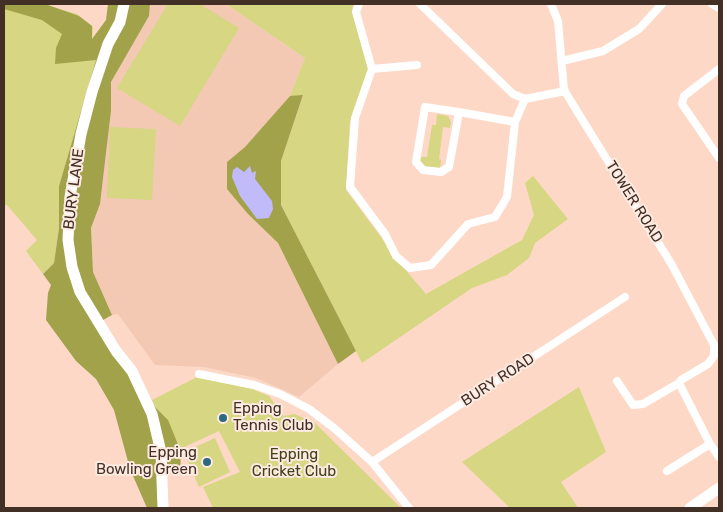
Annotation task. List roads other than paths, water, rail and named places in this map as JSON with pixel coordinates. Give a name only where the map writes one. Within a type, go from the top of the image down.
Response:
[{"type":"main road","name":"BURY LANE","points":[[124,4],[120,22],[108,44],[92,92],[81,134],[70,197],[68,240],[72,267],[80,292],[116,350],[132,371],[152,414],[161,452],[163,508]]},
{"type":"main road","points":[[690,508],[719,488]]},
{"type":"street","points":[[359,4],[356,12],[372,69],[355,118],[350,187],[385,234],[396,256],[410,268],[431,265],[468,224],[495,217],[507,197],[515,122],[526,99]]},
{"type":"street","points":[[420,4],[513,94],[526,99],[565,91]]},
{"type":"street","name":"TOWER ROAD","points":[[551,4],[558,21],[565,91],[672,265],[714,345],[714,356],[708,364],[643,404],[633,404],[618,380]]},
{"type":"street","points":[[562,60],[603,51],[639,29],[662,4]]},
{"type":"street","points":[[712,4],[719,8]]},
{"type":"street","points":[[372,69],[417,65]]},
{"type":"street","points":[[719,69],[684,96],[682,104],[719,158]]},
{"type":"street","points":[[459,112],[449,167],[441,172],[422,170],[416,162],[425,106],[459,112],[515,122]]},
{"type":"street","name":"BURY ROAD","points":[[372,462],[625,297]]},
{"type":"street","points":[[199,374],[234,380],[280,394],[309,409],[334,428],[372,462],[410,508]]},
{"type":"street","points":[[679,383],[710,444],[719,457]]},
{"type":"street","points":[[667,471],[710,444]]},
{"type":"place","name":"Epping Tennis Club","points":[[223,418]]},
{"type":"place","name":"Epping Bowling Green","points":[[207,462]]},
{"type":"park label","name":"Epping Cricket Club","points":[[294,464]]}]
